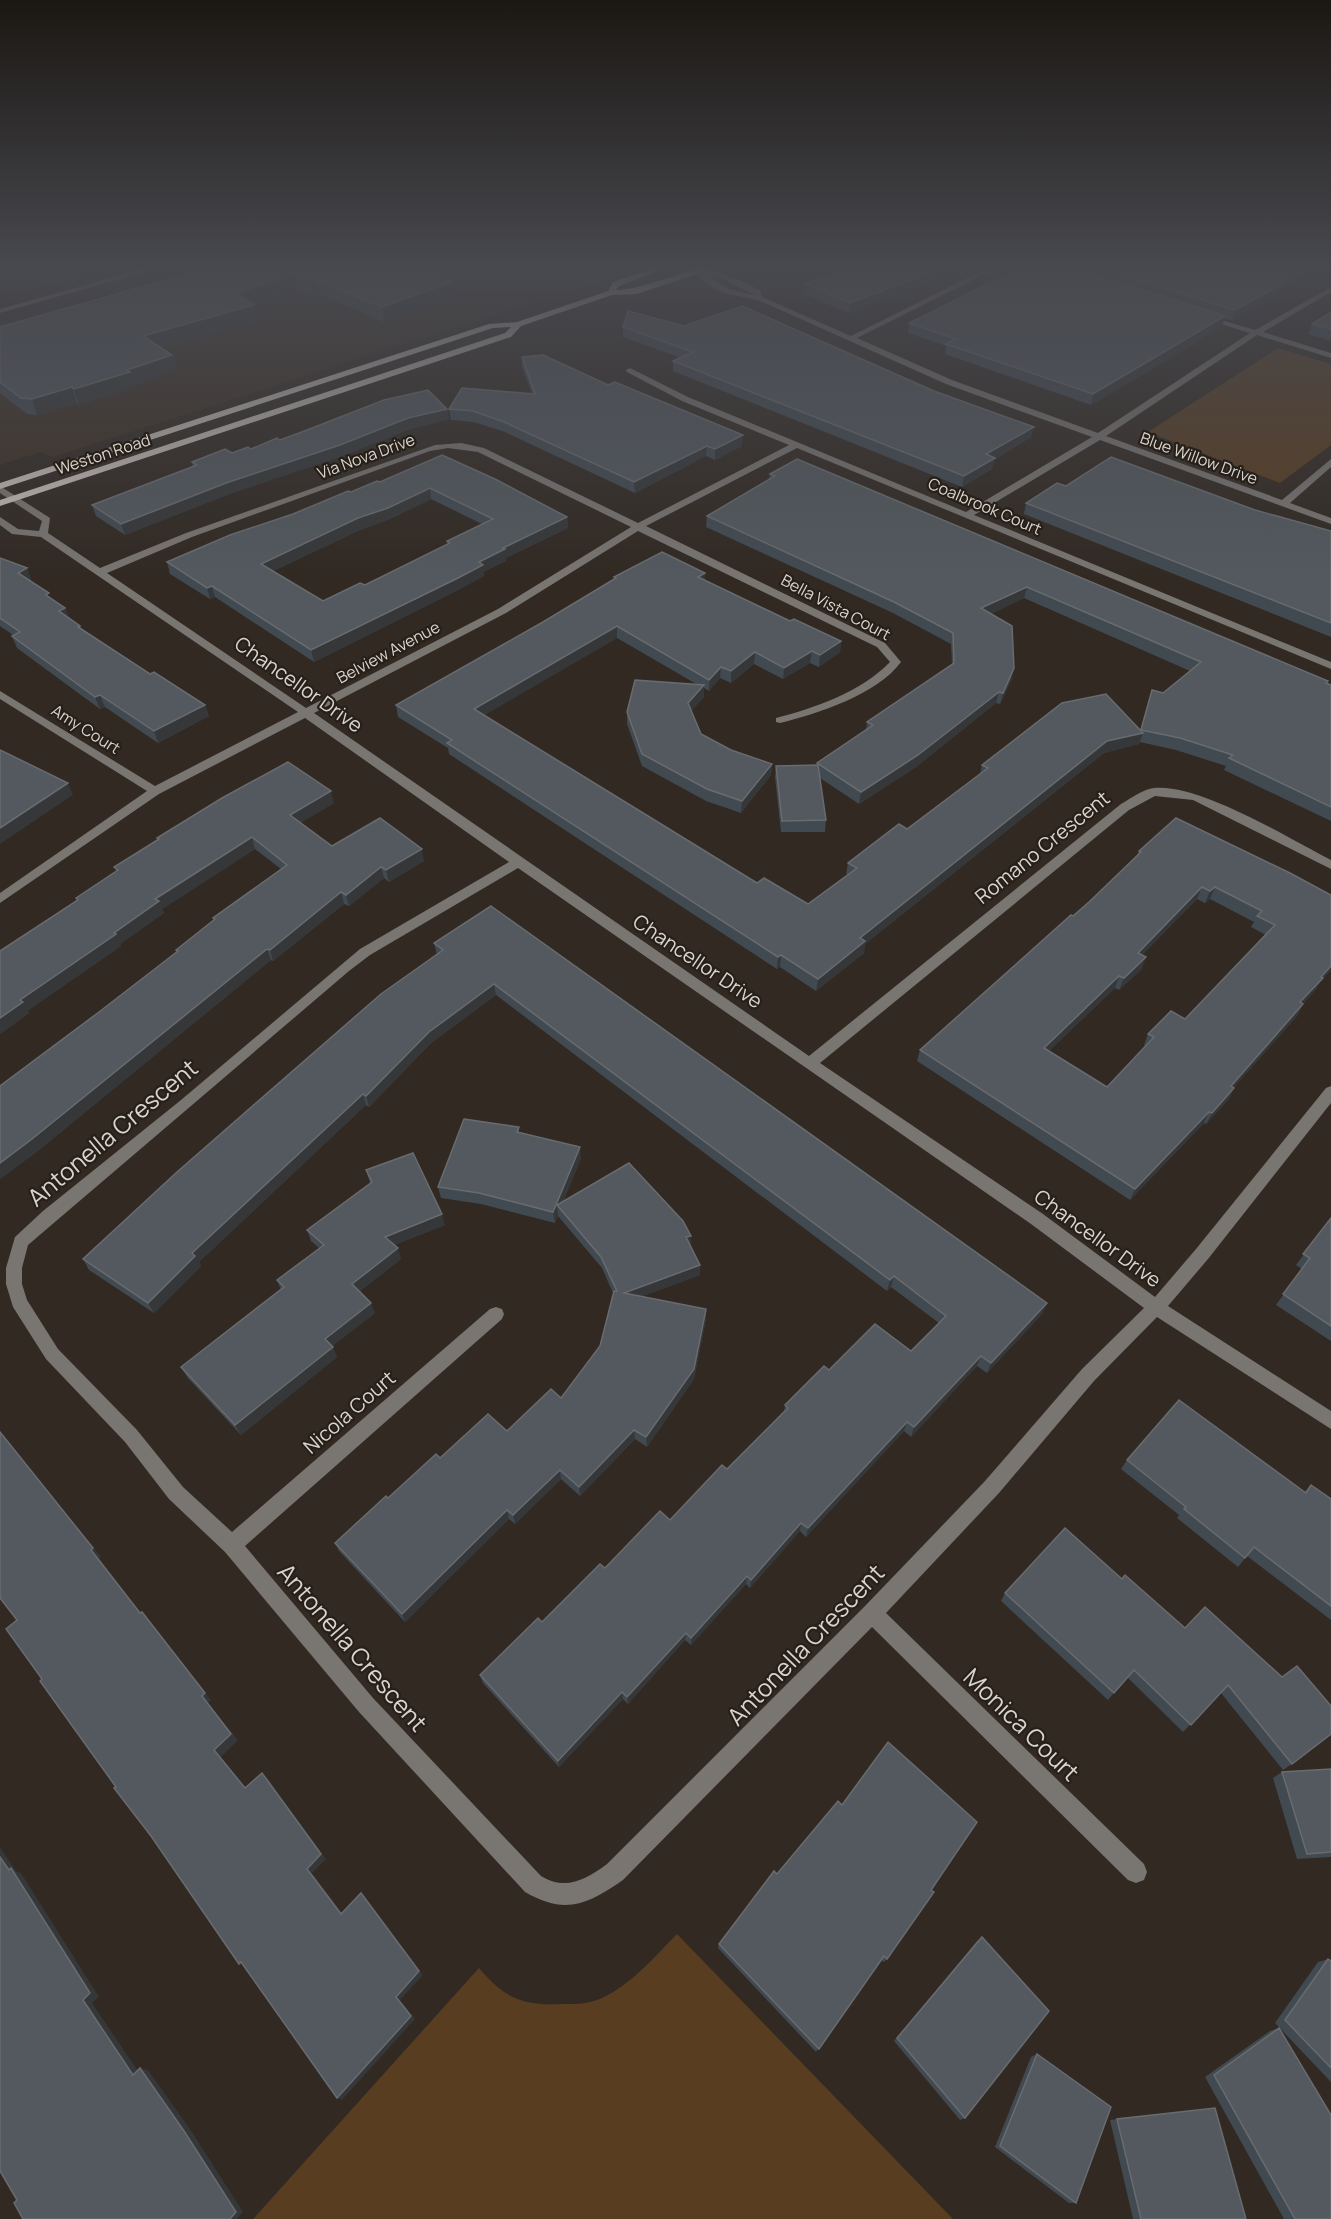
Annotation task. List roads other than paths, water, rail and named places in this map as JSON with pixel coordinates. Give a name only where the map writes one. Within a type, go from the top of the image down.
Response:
[{"type":"main road","name":"Weston Road","points":[[0,488],[353,372]]},
{"type":"main road","name":"Weston Road","points":[[0,503],[398,372]]},
{"type":"street","name":"Coalbrook Court","points":[[635,372],[685,399],[1331,666]]},
{"type":"street","name":"Blue Willow Drive","points":[[925,372],[1331,520]]},
{"type":"street","points":[[967,515],[1098,436],[1197,372]]},
{"type":"street","name":"Via Nova Drive","points":[[99,572],[210,527],[427,449],[454,444],[481,450],[639,526]]},
{"type":"street","name":"Belview Avenue","points":[[0,899],[155,791],[502,611],[639,526],[798,444]]},
{"type":"street","points":[[1283,504],[1331,462]]},
{"type":"street","points":[[0,488],[47,520],[43,534]]},
{"type":"street","name":"Chancellor Drive","points":[[0,520],[15,532],[43,534],[306,712],[518,862],[1038,1219],[1156,1307],[1331,1421]]},
{"type":"street","name":"Bella Vista Court","points":[[639,526],[881,645],[893,656],[896,662],[892,667],[852,695],[813,713],[780,720]]},
{"type":"street","name":"Amy Court","points":[[0,694],[155,791]]},
{"type":"street","name":"Romano Crescent","points":[[810,1063],[1125,807],[1153,792],[1196,797],[1331,865]]},
{"type":"street","name":"Antonella Crescent","points":[[518,862],[365,952],[186,1104],[49,1216],[21,1242],[14,1268],[14,1284],[19,1302],[45,1344],[131,1436],[176,1493],[232,1545],[366,1705],[534,1884],[546,1893],[558,1896],[573,1895],[587,1890],[615,1872],[872,1613],[992,1487],[1088,1375],[1156,1307]]},
{"type":"street","points":[[1156,1307],[1202,1254],[1331,1092]]},
{"type":"street","name":"Nicola Court","points":[[232,1545],[496,1314]]},
{"type":"street","name":"Monica Court","points":[[872,1613],[1136,1872]]}]
